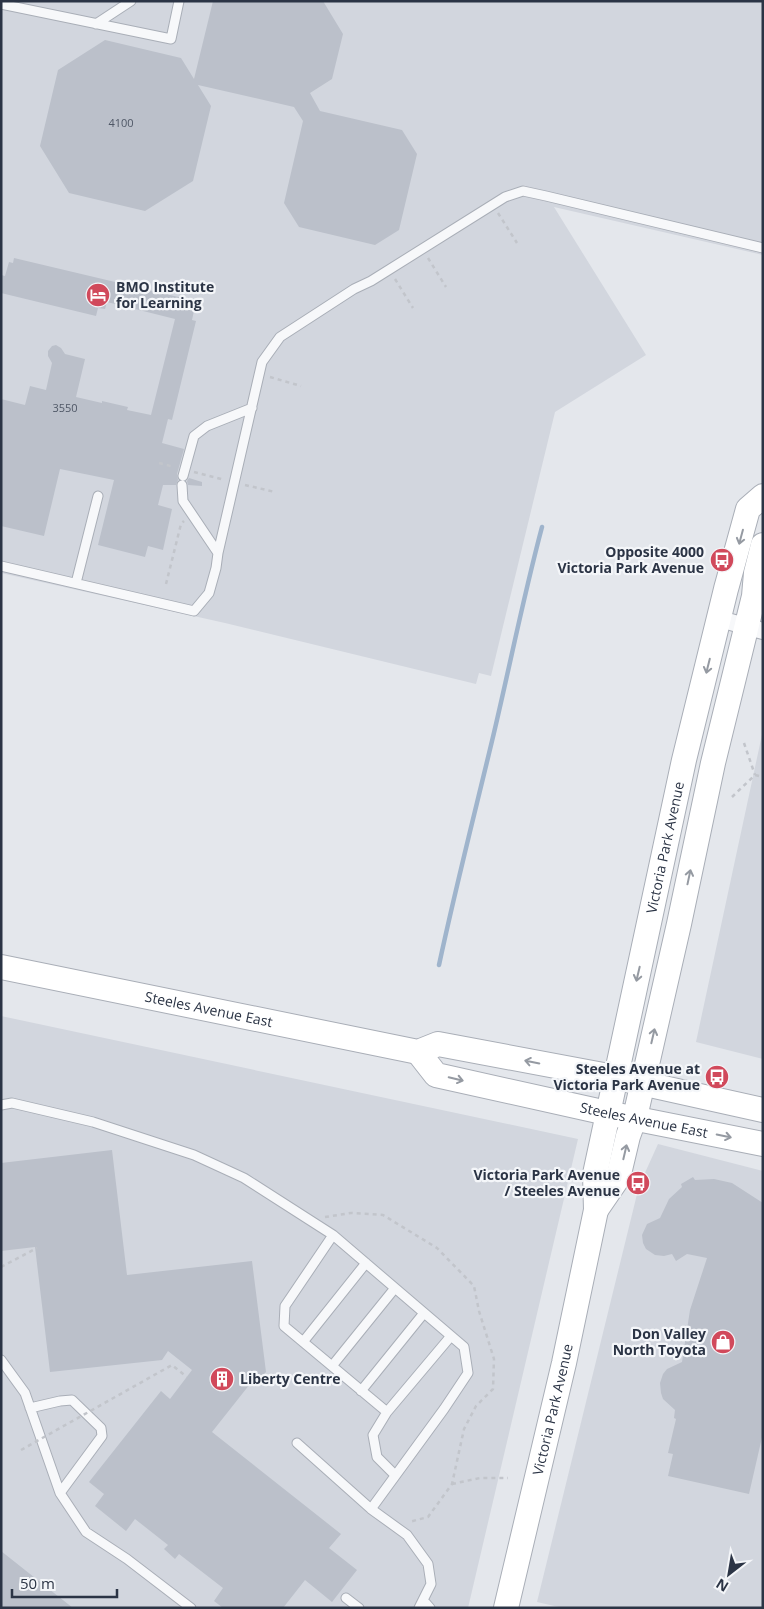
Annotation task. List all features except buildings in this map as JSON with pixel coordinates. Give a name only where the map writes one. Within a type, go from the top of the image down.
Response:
[{"type":"main road","name":"Victoria Park Avenue","points":[[506,1608],[564,1363],[596,1210],[594,1174],[684,760],[726,589],[748,509],[763,496]]},
{"type":"main road","name":"Victoria Park Avenue","points":[[596,1210],[618,1178],[628,1136],[644,1084],[712,763],[755,629],[759,598],[756,573],[763,545]]},
{"type":"main road","name":"Steeles Avenue East","points":[[1,967],[418,1052],[438,1044],[614,1077],[763,1110]]},
{"type":"main road","name":"Steeles Avenue East","points":[[418,1052],[436,1074],[763,1144]]},
{"type":"street","points":[[726,589],[759,598]]},
{"type":"street","points":[[720,619],[755,629]]},
{"type":"lane","points":[[96,24],[131,1]]},
{"type":"lane","points":[[1,4],[171,39],[180,1]]},
{"type":"lane","points":[[1,566],[194,611],[209,593],[216,568],[262,362],[280,337],[354,289],[371,281],[515,193],[523,191],[546,196],[763,248]]},
{"type":"lane","points":[[218,553],[183,501],[183,477],[194,436],[207,426],[252,408]]},
{"type":"lane","points":[[76,583],[98,496]]},
{"type":"lane","points":[[1,1105],[12,1103],[93,1122],[194,1155],[244,1178],[333,1235],[464,1347],[468,1374],[371,1509]]},
{"type":"lane","points":[[333,1235],[285,1306],[284,1326],[387,1412]]},
{"type":"lane","points":[[303,1342],[366,1263]]},
{"type":"lane","points":[[332,1366],[395,1288]]},
{"type":"lane","points":[[361,1390],[424,1313]]},
{"type":"lane","points":[[395,1475],[376,1457],[373,1435],[387,1412],[451,1336]]},
{"type":"lane","points":[[1,1360],[25,1393],[60,1493],[86,1532],[127,1559],[191,1608]]},
{"type":"lane","points":[[30,1408],[72,1400],[102,1428],[102,1436],[60,1493]]},
{"type":"lane","points":[[297,1443],[371,1509],[408,1535],[428,1564],[431,1584],[421,1604],[430,1608]]},
{"type":"lane","points":[[346,1598],[360,1608]]},
{"type":"path","points":[[497,212],[517,243]]},
{"type":"path","points":[[426,255],[446,287]]},
{"type":"path","points":[[392,276],[413,308]]},
{"type":"path","points":[[270,377],[302,386]]},
{"type":"path","points":[[159,463],[183,477]]},
{"type":"path","points":[[166,584],[181,524],[184,521]]},
{"type":"path","points":[[744,743],[755,775]]},
{"type":"path","points":[[755,775],[763,776]]},
{"type":"path","points":[[732,797],[755,775]]},
{"type":"path","points":[[1,1267],[37,1248]]},
{"type":"path","points":[[21,1450],[172,1365],[187,1377]]},
{"type":"path","points":[[452,1484],[480,1478],[508,1478]]},
{"type":"shaded area","points":[[2,1],[763,1],[763,255],[554,207],[646,355],[555,412],[491,676],[479,673],[476,684],[225,623],[1,573]]},
{"type":"shaded area","points":[[763,730],[763,1059],[696,1042]]},
{"type":"shaded area","name":"Liberty Centre","points":[[1,1016],[578,1139],[468,1608],[1,1608]]},
{"type":"shaded area","points":[[658,1144],[763,1171],[763,1608],[563,1608],[537,1602],[639,1186]]},
{"type":"waterway","points":[[439,965],[542,527]]},
{"type":"place","name":"BMO Institute for Learning","points":[[98,295]]},
{"type":"place","name":"Opposite 4000 Victoria Park Avenue","points":[[722,560]]},
{"type":"place","name":"Steeles Avenue at Victoria Park Avenue","points":[[717,1077]]},
{"type":"place","name":"Victoria Park Avenue / Steeles Avenue","points":[[638,1183]]},
{"type":"place","name":"Don Valley North Toyota","points":[[723,1342]]},
{"type":"place","name":"Liberty Centre","points":[[222,1379]]}]
